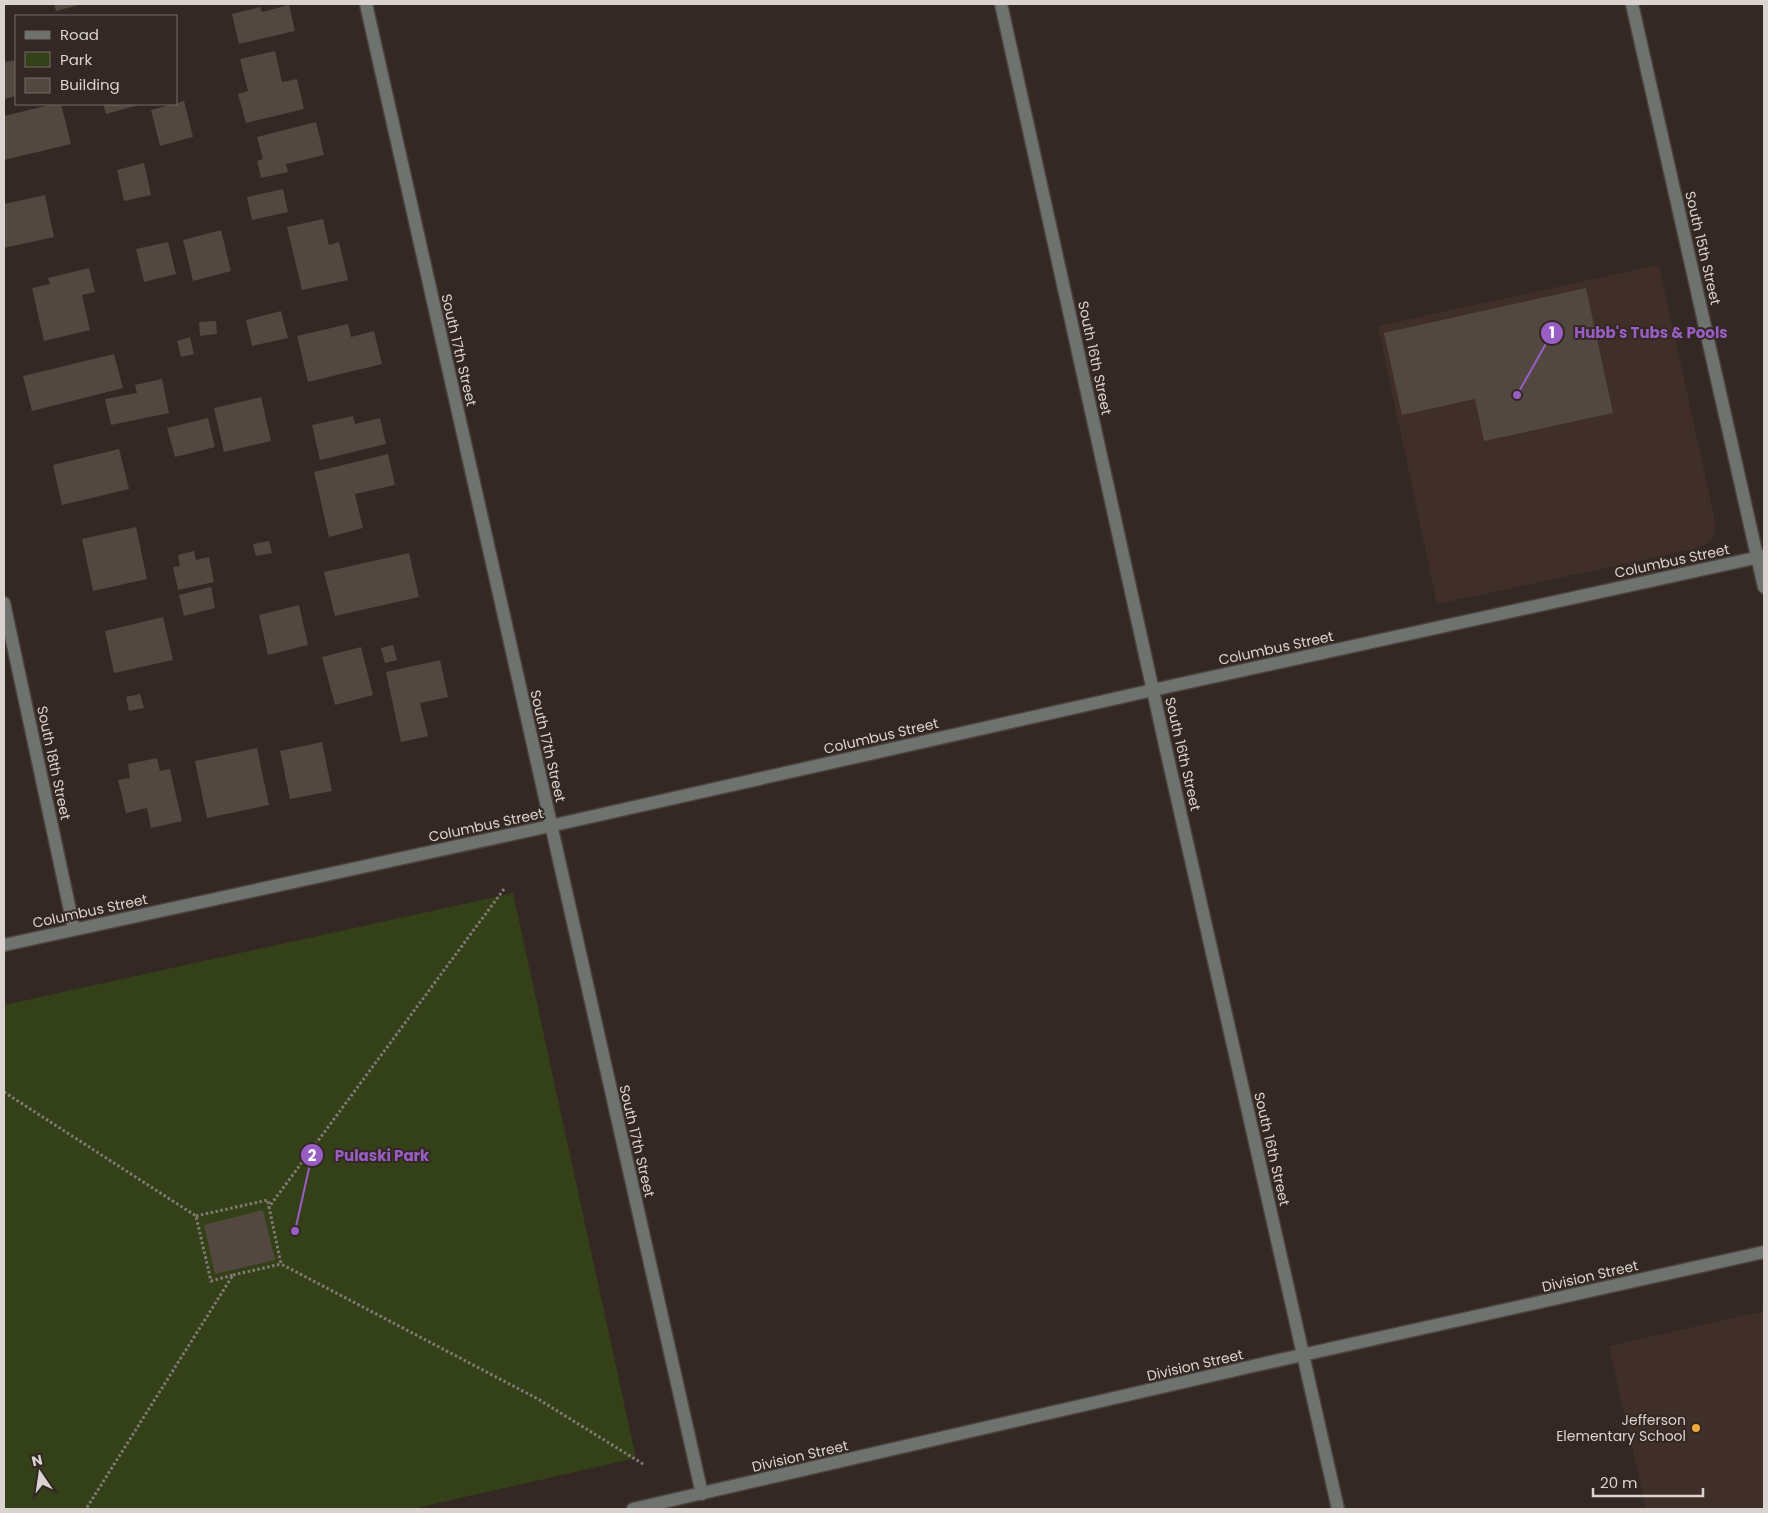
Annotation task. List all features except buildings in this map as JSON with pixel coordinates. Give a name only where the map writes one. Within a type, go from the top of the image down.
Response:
[{"type":"street","name":"South 17th Street","points":[[366,4],[702,1494]]},
{"type":"street","name":"South 16th Street","points":[[1001,4],[1153,690],[1338,1509]]},
{"type":"street","name":"South 15th Street","points":[[1632,4],[1761,557],[1764,587]]},
{"type":"street","name":"Columbus Street","points":[[4,945],[550,826],[1153,690],[1761,557]]},
{"type":"street","name":"South 18th Street","points":[[4,603],[74,930]]},
{"type":"street","name":"Division Street","points":[[633,1509],[1764,1252]]},
{"type":"path","points":[[269,1207],[504,889]]},
{"type":"path","points":[[4,1092],[196,1216],[211,1281],[281,1264],[538,1399],[643,1464]]},
{"type":"path","points":[[196,1216],[268,1200],[281,1264]]},
{"type":"path","points":[[86,1509],[233,1275]]},
{"type":"shaded area","points":[[1659,265],[1714,516],[1715,527],[1713,537],[1707,544],[1694,549],[1437,604],[1378,326]]},
{"type":"shaded area","name":"Jefferson Elementary School","points":[[1764,1311],[1764,1509],[1646,1509],[1609,1346]]},
{"type":"green space","points":[[513,893],[636,1458],[412,1509],[4,1509],[4,1005]]},
{"type":"place","name":"Hubb's Tubs & Pools","points":[[1517,395]]},
{"type":"place","name":"Pulaski Park","points":[[295,1231]]},
{"type":"place","name":"Jefferson Elementary School","points":[[1696,1428]]}]
